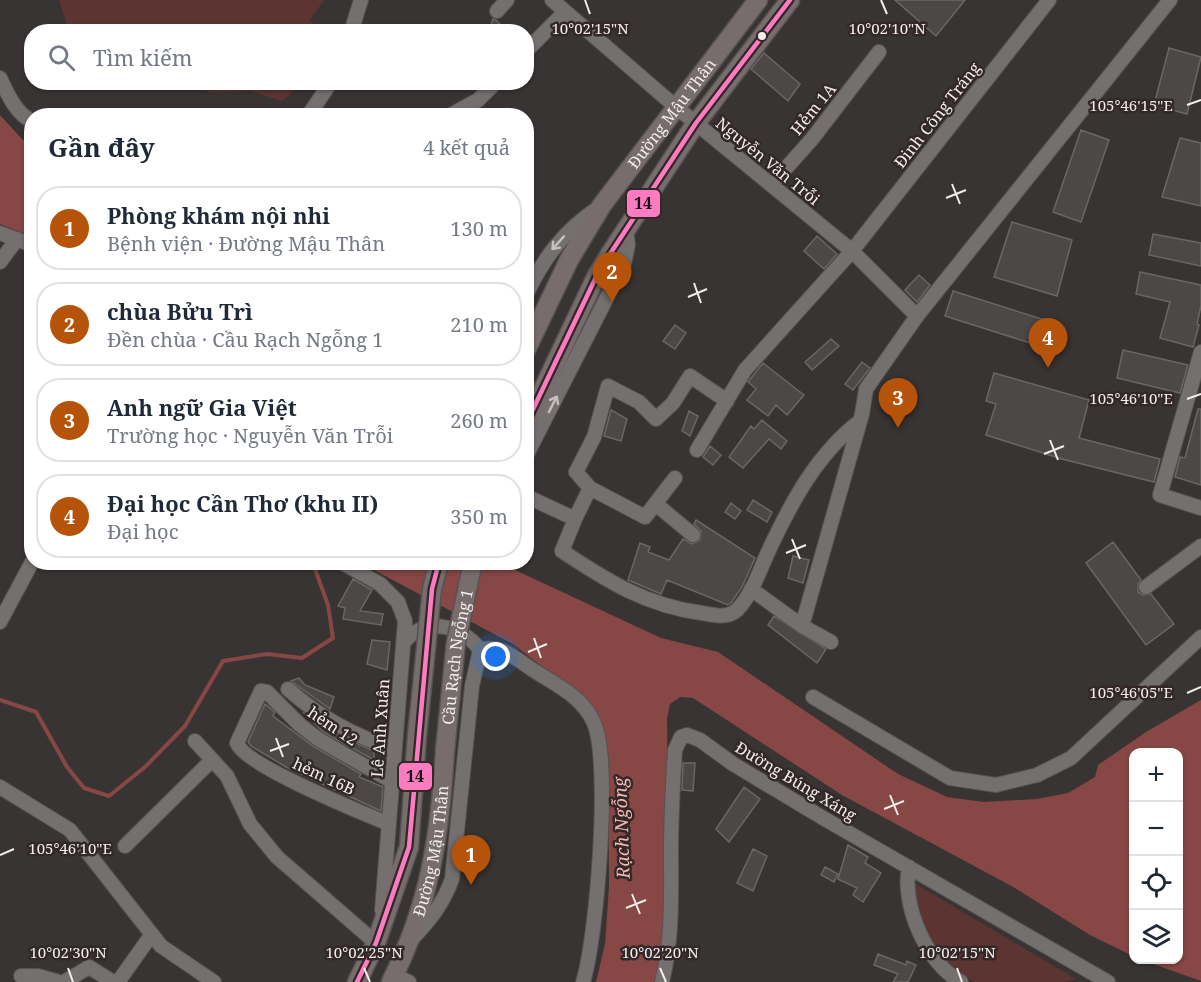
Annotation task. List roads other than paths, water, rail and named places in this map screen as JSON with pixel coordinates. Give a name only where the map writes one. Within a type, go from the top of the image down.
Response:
[{"type":"main road","name":"Đường Mậu Thân","points":[[534,333],[569,260],[602,205],[758,0]]},
{"type":"main road","name":"Đường Mậu Thân","points":[[534,408],[597,275],[696,123],[790,0]]},
{"type":"main road","name":"Cầu Rạch Ngỗng 1","points":[[417,736],[432,589],[437,570]]},
{"type":"main road","name":"Cầu Rạch Ngỗng 1","points":[[445,750],[456,642],[471,570]]},
{"type":"main road","name":"Đường Mậu Thân","points":[[357,982],[378,935],[409,848],[417,736]]},
{"type":"main road","name":"Đường Mậu Thân","points":[[398,980],[412,939],[436,851],[445,750]]},
{"type":"street","points":[[354,24],[361,0]]},
{"type":"street","points":[[497,11],[507,0]]},
{"type":"street","name":"Nguyễn Văn Trỗi","points":[[552,0],[676,107],[852,251],[918,316]]},
{"type":"street","name":"Đinh Công Tráng","points":[[697,450],[745,370],[852,251],[1049,0]]},
{"type":"street","points":[[802,626],[860,421],[866,389],[918,316],[1170,0]]},
{"type":"street","points":[[534,43],[565,12]]},
{"type":"street","name":"Hẻm 1A","points":[[771,184],[812,138],[879,52]]},
{"type":"street","points":[[0,78],[8,95],[24,116]]},
{"type":"street","points":[[313,108],[326,90]]},
{"type":"street","points":[[464,108],[478,100],[488,90]]},
{"type":"street","points":[[534,279],[543,261],[578,222],[602,205]]},
{"type":"street","points":[[534,440],[624,264],[628,245],[626,229]]},
{"type":"street","points":[[0,233],[24,242]]},
{"type":"street","points":[[0,262],[16,239]]},
{"type":"street","points":[[1201,352],[1160,495],[1201,508]]},
{"type":"street","points":[[675,478],[657,505],[645,517],[590,488],[576,472],[594,437],[608,387],[639,402],[656,419],[673,403],[690,376],[726,401]]},
{"type":"street","points":[[590,488],[562,551],[613,585],[648,601],[674,610],[724,616],[736,611],[751,589],[807,479],[836,440],[860,421]]},
{"type":"street","points":[[534,500],[575,519]]},
{"type":"street","points":[[657,505],[693,535]]},
{"type":"street","points":[[1146,587],[1201,546]]},
{"type":"street","points":[[0,622],[28,570]]},
{"type":"street","name":"Lê Anh Xuân","points":[[356,570],[380,584],[398,602],[405,621],[393,782],[378,935]]},
{"type":"street","points":[[751,589],[802,626],[831,642]]},
{"type":"street","points":[[404,642],[424,626],[444,627],[463,632],[480,650],[500,649],[573,696],[585,707],[595,724],[602,781],[594,928],[583,982]]},
{"type":"street","points":[[813,697],[951,778],[996,785],[1037,776],[1071,758],[1201,637]]},
{"type":"street","points":[[412,939],[433,917],[452,879],[472,686],[480,650]]},
{"type":"street","points":[[288,689],[315,711],[368,740],[395,749]]},
{"type":"street","name":"hẻm 12","points":[[261,691],[267,692],[300,725],[318,739],[393,782]]},
{"type":"street","name":"hẻm 16B","points":[[261,691],[237,744],[240,750],[260,765],[389,824]]},
{"type":"street","name":"Đường Búng Xáng","points":[[662,982],[667,960],[673,905],[671,847],[675,750],[681,737],[687,735],[700,740],[733,764],[1099,981]]},
{"type":"street","points":[[195,741],[227,776],[250,824],[272,851],[378,935]]},
{"type":"street","points":[[125,846],[213,760]]},
{"type":"street","points":[[0,787],[70,830],[162,946],[214,982]]},
{"type":"street","points":[[909,867],[906,879],[925,946],[940,976],[961,982]]},
{"type":"street","points":[[64,982],[88,967],[116,982],[152,934]]},
{"type":"street","points":[[21,976],[38,976],[58,982]]},
{"type":"water","points":[[0,115],[24,140],[24,233],[0,224]]},
{"type":"water","name":"Rạch Ngỗng","points":[[374,570],[515,570],[661,638],[718,652],[898,774],[947,797],[984,802],[1037,799],[1068,793],[1095,777],[1098,765],[1146,732],[1201,700],[1201,981],[1153,964],[1183,964],[1183,748],[1129,748],[1129,954],[1090,935],[1015,888],[842,795],[693,698],[680,697],[670,704],[667,718],[669,918],[659,982],[596,982],[605,944],[609,886],[608,751],[600,724],[586,701],[513,644]]},
{"type":"waterway","points":[[0,700],[36,712],[67,767],[84,788],[109,796],[145,767],[185,726],[223,661],[267,654],[302,658],[333,638],[328,605],[315,570]]},
{"type":"place","name":"chùa Bửu Trì","points":[[612,302]]},
{"type":"place","name":"Đại học Cần Thơ (khu II)","points":[[1048,368]]},
{"type":"place","name":"Anh ngữ Gia Việt","points":[[898,428]]},
{"type":"place","name":"Phòng khám nội nhi","points":[[471,885]]}]
